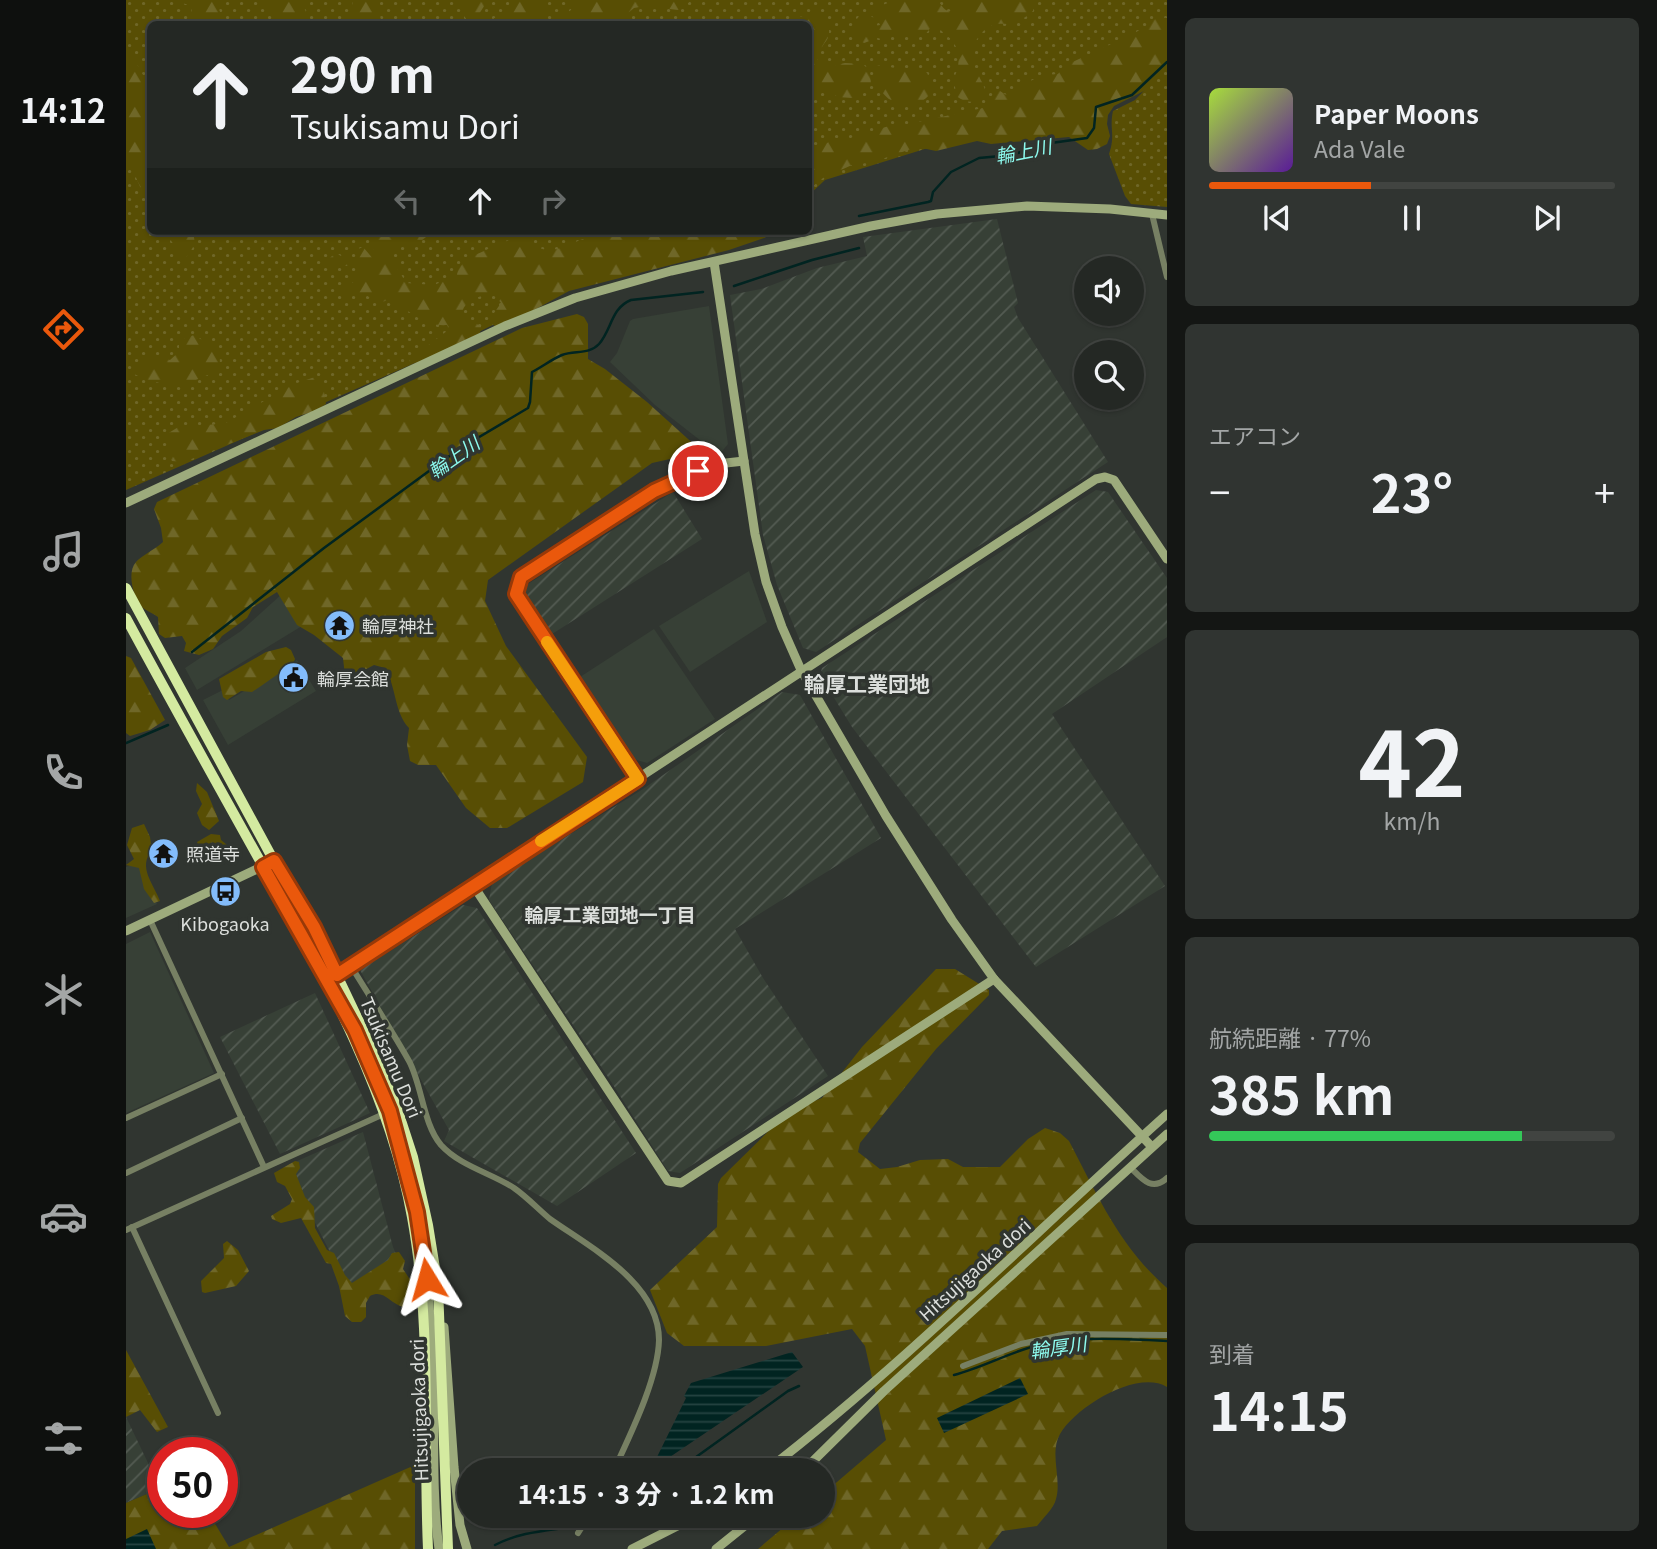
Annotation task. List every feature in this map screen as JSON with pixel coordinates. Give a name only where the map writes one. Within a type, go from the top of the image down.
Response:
[{"type":"highway","name":"Tsukisamu Dori","points":[[126,588],[269,864],[413,1157],[428,1225],[438,1291],[449,1549]]},
{"type":"highway","name":"Tsukisamu Dori","points":[[126,618],[269,864],[314,927],[337,975],[390,1111],[412,1215],[422,1293],[428,1549]]},
{"type":"street","points":[[126,503],[505,326],[575,298],[714,262],[871,226],[937,214],[1027,206],[1110,209],[1167,215]]},
{"type":"street","points":[[1152,214],[1167,276]]},
{"type":"street","points":[[714,262],[755,534],[765,579],[801,670],[886,816],[952,920],[994,979],[1152,1147]]},
{"type":"street","points":[[638,779],[516,594],[517,585],[521,577],[654,491],[680,477],[717,464],[744,461]]},
{"type":"street","points":[[337,975],[1096,479],[1105,477],[1114,481],[1167,559]]},
{"type":"street","points":[[126,931],[269,864]]},
{"type":"street","points":[[473,885],[668,1181],[674,1183],[681,1183],[994,979]]},
{"type":"street","points":[[150,920],[264,1167]]},
{"type":"street","points":[[351,966],[410,1062],[433,1131],[441,1145],[461,1160],[512,1187],[546,1216],[604,1256],[626,1275],[649,1303],[657,1322],[659,1342],[646,1394],[619,1458]]},
{"type":"street","points":[[126,1118],[222,1074]]},
{"type":"street","points":[[218,1413],[129,1228],[390,1111]]},
{"type":"street","name":"Hitsujigaoka dori","points":[[390,1111],[417,1212],[427,1279],[439,1549]]},
{"type":"street","name":"Hitsujigaoka dori","points":[[783,1458],[872,1383],[1167,1114]]},
{"type":"street","points":[[126,1173],[242,1118]]},
{"type":"street","name":"Hitsujigaoka dori","points":[[816,1458],[884,1391],[1167,1134]]},
{"type":"street","points":[[1130,1167],[1144,1182],[1150,1184],[1161,1183],[1167,1178]]},
{"type":"street","name":"Hitsujigaoka dori","points":[[438,1291],[446,1342],[460,1525],[467,1549]]},
{"type":"street","points":[[963,1366],[1021,1344],[1067,1334],[1167,1335]]},
{"type":"street","points":[[578,1533],[581,1528]]},
{"type":"street","points":[[632,1549],[673,1528]]},
{"type":"street","points":[[716,1549],[743,1528]]},
{"type":"shaded area","points":[[997,219],[1018,303],[1014,307],[1018,318],[1108,462],[816,652],[803,648],[777,585],[763,535],[730,295],[761,289],[817,268],[867,256],[863,237]]},
{"type":"shaded area","points":[[709,306],[728,444],[719,455],[655,405],[610,362],[633,319]]},
{"type":"shaded area","points":[[1096,490],[1108,492],[1167,578],[1167,637],[1052,714],[1165,886],[1036,967],[852,727],[820,675],[822,668]]},
{"type":"shaded area","points":[[673,492],[702,539],[552,634],[525,594],[528,584]]},
{"type":"shaded area","points":[[749,571],[767,622],[690,672],[659,626]]},
{"type":"shaded area","points":[[283,593],[302,626],[197,690],[185,668],[241,631]]},
{"type":"shaded area","points":[[654,629],[715,719],[647,763],[633,759],[580,677]]},
{"type":"shaded area","points":[[297,660],[316,691],[228,745],[203,700],[223,690],[229,700]]},
{"type":"shaded area","points":[[782,692],[800,695],[881,838],[735,929],[763,978],[828,1076],[680,1173],[668,1171],[489,900],[492,883],[643,789]]},
{"type":"shaded area","points":[[137,862],[157,904],[126,918],[126,867]]},
{"type":"shaded area","points":[[463,905],[477,908],[636,1153],[557,1206],[444,1141],[449,1130],[360,970]]},
{"type":"shaded area","points":[[150,932],[214,1073],[126,1113],[126,944]]},
{"type":"shaded area","points":[[315,993],[370,1113],[280,1154],[220,1037]]},
{"type":"shaded area","points":[[363,1132],[399,1261],[350,1291],[286,1166]]},
{"type":"shaded area","points":[[126,1417],[147,1461],[147,1494],[126,1503]]},
{"type":"green space","points":[[126,0],[1167,0],[1167,32],[989,129],[825,180],[812,192],[812,21],[147,21],[147,235],[753,235],[570,287],[424,359],[126,490]]},
{"type":"green space","points":[[179,0],[216,0],[223,21],[190,21],[192,6]]},
{"type":"green space","points":[[265,0],[301,0],[310,21],[275,21]]},
{"type":"green space","points":[[353,0],[376,0],[381,21],[351,21]]},
{"type":"green space","points":[[455,0],[488,0],[479,14],[490,21],[467,21]]},
{"type":"green space","points":[[511,0],[543,0],[548,21],[490,21],[507,10]]},
{"type":"green space","points":[[573,0],[692,0],[678,10],[645,6],[634,8],[619,21],[554,21],[571,10]]},
{"type":"green space","points":[[896,0],[938,0],[944,9],[949,11],[954,11],[948,0],[1034,1],[1033,11],[1024,18],[1012,24],[992,26],[978,38],[973,49],[973,61],[986,97],[971,102],[956,96],[956,47],[938,26],[932,26],[924,36],[898,35],[864,43],[856,39],[853,24],[860,15],[866,13],[874,18],[875,26],[880,25],[876,14],[877,7]]},
{"type":"green space","points":[[814,13],[824,16],[829,35],[817,60],[827,67],[845,63],[863,64],[870,71],[871,85],[852,98],[838,97],[826,90],[812,92],[812,21],[784,21]]},
{"type":"green space","points":[[1155,17],[1167,18],[1167,69],[1148,89],[1114,106],[1108,115],[1110,136],[1107,144],[1097,149],[1088,150],[1069,137],[991,144],[977,141],[936,151],[917,147],[873,162],[852,165],[823,178],[812,187],[812,148],[838,139],[845,141],[859,134],[877,133],[882,128],[893,125],[992,106],[995,92],[1000,91],[1008,96],[1031,80],[1058,74],[1064,66],[1144,28]]},
{"type":"green space","points":[[126,44],[147,82],[147,202],[126,155]]},
{"type":"green space","points":[[876,65],[927,73],[931,81],[931,93],[912,105],[893,102],[879,87]]},
{"type":"green space","points":[[1167,67],[1167,207],[1131,204],[1125,196],[1109,154],[1113,111],[1135,100]]},
{"type":"green space","points":[[168,235],[194,235],[195,244],[184,261]]},
{"type":"green space","points":[[371,235],[426,235],[412,248],[396,246],[393,256],[395,265],[406,283],[434,285],[446,280],[451,281],[457,276],[459,268],[473,256],[517,235],[530,235],[536,247],[549,251],[592,235],[770,235],[729,250],[569,291],[496,327],[490,322],[501,303],[492,293],[481,296],[467,304],[462,313],[463,318],[481,326],[480,333],[418,363],[409,361],[447,331],[447,325],[424,321],[390,299],[380,303],[364,294],[345,296],[345,288],[359,278],[356,268],[322,264],[336,253],[356,261],[359,259],[358,249],[363,247],[375,261]]},
{"type":"green space","points":[[577,314],[584,317],[588,324],[588,359],[647,402],[698,448],[697,453],[652,463],[488,580],[485,601],[506,646],[587,757],[583,782],[507,828],[490,828],[466,808],[436,765],[418,765],[410,761],[407,745],[409,728],[401,715],[385,668],[374,665],[355,675],[345,676],[343,658],[297,625],[277,592],[253,607],[247,618],[222,636],[213,649],[199,655],[184,651],[186,643],[182,636],[165,638],[159,634],[158,617],[140,604],[131,579],[136,562],[163,542],[154,509],[157,502],[522,328]]},
{"type":"green space","points":[[194,335],[218,352],[218,373],[184,384],[154,382],[134,374],[132,368],[154,356],[170,360],[179,352],[179,340]]},
{"type":"green space","points":[[315,377],[324,392],[326,404],[315,411],[296,417],[278,428],[264,430],[184,462],[172,461],[167,454],[167,434],[180,426],[224,424],[294,384]]},
{"type":"green space","points":[[286,647],[291,650],[295,659],[284,672],[252,692],[241,691],[227,700],[223,697],[219,679],[266,652]]},
{"type":"green space","points":[[126,656],[131,658],[165,720],[150,730],[130,736],[126,733]]},
{"type":"green space","points":[[197,783],[207,792],[219,821],[209,830],[202,825],[197,813],[202,804],[196,791]]},
{"type":"green space","points":[[144,824],[152,851],[146,869],[160,901],[154,903],[144,889],[139,868],[126,865],[134,859],[127,845],[132,828]]},
{"type":"green space","points":[[211,834],[220,835],[227,845],[203,856],[197,842]]},
{"type":"green space","points":[[936,969],[955,969],[989,990],[989,995],[936,1049],[860,1143],[858,1152],[880,1169],[920,1160],[948,1159],[963,1167],[1000,1167],[1028,1139],[1045,1128],[1060,1133],[1069,1141],[1123,1238],[1150,1272],[1167,1288],[1167,1387],[1140,1383],[1124,1387],[1079,1413],[1068,1423],[1057,1441],[1055,1458],[1058,1483],[1051,1509],[1037,1526],[1002,1531],[988,1549],[758,1549],[783,1528],[835,1528],[835,1484],[886,1440],[865,1346],[852,1329],[766,1346],[684,1346],[667,1333],[650,1290],[717,1227],[718,1184],[721,1178],[789,1111],[822,1098],[862,1047]]},
{"type":"green space","points":[[295,1161],[299,1162],[300,1168],[296,1174],[305,1197],[314,1207],[315,1228],[327,1250],[334,1253],[345,1275],[352,1283],[388,1260],[392,1253],[399,1252],[405,1261],[403,1269],[411,1281],[411,1306],[406,1304],[403,1307],[383,1295],[375,1294],[370,1296],[366,1303],[366,1317],[361,1322],[352,1322],[345,1316],[331,1264],[326,1263],[301,1218],[281,1223],[271,1216],[290,1204],[292,1199],[285,1186],[277,1182],[274,1173]]},
{"type":"green space","points":[[227,1241],[238,1250],[249,1271],[236,1286],[202,1292],[201,1281],[224,1258],[223,1244]]},
{"type":"green space","points":[[126,1350],[168,1427],[157,1432],[140,1410],[126,1417]]},
{"type":"green space","points":[[415,1465],[415,1549],[126,1549],[126,1503],[147,1494],[147,1528],[218,1528],[229,1547]]},
{"type":"water","points":[[792,1352],[803,1367],[668,1458],[659,1458],[691,1383]]},
{"type":"water","points":[[1020,1378],[1028,1394],[944,1433],[937,1418]]},
{"type":"water","points":[[147,1529],[156,1549],[126,1549],[126,1539]]},
{"type":"waterway","name":"輪上川","points":[[859,216],[931,201],[933,192],[951,172],[979,158],[1012,155],[1044,144],[1087,138],[1094,128],[1096,107],[1132,95],[1167,62]]},
{"type":"waterway","name":"輪上川","points":[[734,286],[812,260],[859,248]]},
{"type":"waterway","name":"輪上川","points":[[192,652],[324,548],[459,449],[528,408],[532,372],[562,355],[595,347],[624,304],[631,300],[703,292]]},
{"type":"waterway","name":"輪上川","points":[[126,743],[168,725]]},
{"type":"waterway","name":"輪厚川","points":[[954,1375],[1031,1347],[1057,1341],[1167,1341]]},
{"type":"waterway","points":[[695,1458],[788,1391],[799,1386]]},
{"type":"waterway","points":[[495,1545],[523,1535],[564,1528]]},
{"type":"slow traffic","points":[[541,841],[638,779],[547,642]]},
{"type":"place","name":"輪厚神社","points":[[339,625]]},
{"type":"place","name":"輪厚会館","points":[[294,678]]},
{"type":"place","name":"照道寺","points":[[163,853]]},
{"type":"place","name":"Kibogaoka","points":[[225,892]]},
{"type":"district","name":"輪厚工業団地","points":[[867,683]]},
{"type":"district","name":"輪厚工業団地一丁目","points":[[610,913]]},
{"type":"route","points":[[427,1279],[417,1212],[390,1111],[355,1030],[263,867],[274,861],[314,927],[337,975],[638,779],[516,594],[517,585],[521,577],[654,491],[698,471]]}]
